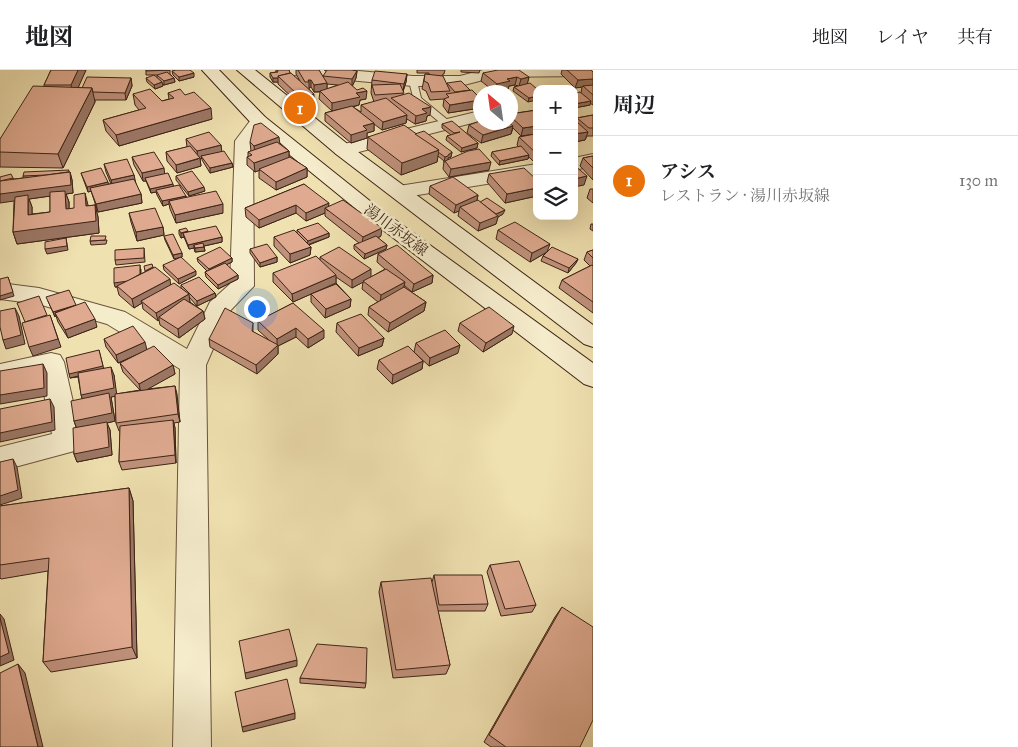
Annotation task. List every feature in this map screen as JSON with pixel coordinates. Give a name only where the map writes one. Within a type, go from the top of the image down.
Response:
[{"type":"street","name":"湯川赤坂線","points":[[210,70],[259,121],[373,213],[593,377]]},
{"type":"street","name":"湯川赤坂線","points":[[246,70],[343,150],[593,338]]},
{"type":"street","points":[[294,70],[413,81],[460,81],[495,72],[593,72]]},
{"type":"street","points":[[343,150],[473,117]]},
{"type":"street","points":[[192,747],[193,365],[219,308],[242,286],[244,141],[259,121]]},
{"type":"street","points":[[578,163],[593,160]]},
{"type":"street","points":[[399,192],[533,171]]},
{"type":"street","points":[[0,291],[39,296],[116,318],[193,365]]},
{"type":"street","points":[[0,374],[51,362],[68,442],[0,459]]},
{"type":"lane","points":[[413,81],[417,99],[446,123]]},
{"type":"building","points":[[51,70],[78,70],[71,85],[44,85]]},
{"type":"building","points":[[190,70],[194,73],[179,77],[172,71]]},
{"type":"building","points":[[277,70],[289,70],[290,73],[273,78],[270,73],[278,72]]},
{"type":"building","points":[[298,70],[319,70],[327,83],[314,85],[311,80],[305,82]]},
{"type":"building","points":[[327,70],[357,71],[352,79],[323,76]]},
{"type":"building","points":[[498,70],[519,70],[529,77],[507,79],[510,81],[497,84],[483,73]]},
{"type":"building","points":[[567,70],[591,70],[593,72],[593,79],[578,80]]},
{"type":"building","points":[[375,71],[407,74],[404,84],[372,80]]},
{"type":"building","points":[[167,72],[174,78],[164,81],[157,75]]},
{"type":"building","points":[[291,73],[314,94],[300,97],[278,76]]},
{"type":"building","points":[[425,74],[443,76],[450,91],[431,92],[428,83],[424,81]]},
{"type":"building","points":[[154,75],[162,82],[154,85],[146,78]]},
{"type":"building","points":[[87,77],[131,78],[125,93],[93,92],[92,88],[82,88]]},
{"type":"building","points":[[461,81],[470,90],[455,92],[447,83]]},
{"type":"building","points":[[348,82],[357,90],[363,88],[367,91],[356,93],[360,97],[332,103],[320,91]]},
{"type":"building","points":[[530,83],[533,86],[533,97],[529,98],[518,90],[518,86]]},
{"type":"building","points":[[400,84],[404,93],[375,95],[372,85]]},
{"type":"building","points":[[593,85],[593,95],[583,86]]},
{"type":"building","points":[[33,86],[92,88],[58,154],[0,152],[0,139]]},
{"type":"building","points":[[150,89],[162,101],[174,98],[168,93],[180,89],[185,95],[194,92],[211,108],[116,135],[103,120],[146,108],[133,94]]},
{"type":"building","points":[[472,90],[473,101],[450,105],[444,99],[449,97],[446,94]]},
{"type":"building","points":[[578,92],[580,92],[591,101],[578,103]]},
{"type":"building","points":[[409,93],[431,107],[422,109],[427,113],[416,116],[391,98]]},
{"type":"building","points":[[386,98],[407,115],[383,122],[361,105]]},
{"type":"building","points":[[352,106],[374,123],[363,126],[367,130],[351,135],[325,113]]},
{"type":"building","points":[[533,111],[533,127],[523,128],[518,123],[518,113]]},
{"type":"building","points":[[593,115],[593,128],[589,128],[578,118]]},
{"type":"building","points":[[452,121],[478,143],[462,148],[447,136],[460,132],[454,133],[442,124]]},
{"type":"building","points":[[261,123],[279,137],[254,146],[250,142],[254,125]]},
{"type":"building","points":[[578,123],[588,132],[578,133]]},
{"type":"building","points":[[404,125],[439,150],[402,163],[368,137]]},
{"type":"building","points":[[476,130],[500,130],[483,135]]},
{"type":"building","points":[[424,131],[452,152],[445,157],[438,152],[439,150],[415,134]]},
{"type":"building","points":[[209,132],[221,145],[197,151],[186,139]]},
{"type":"building","points":[[533,134],[533,150],[519,137]]},
{"type":"building","points":[[277,142],[289,151],[254,163],[247,157],[252,155],[248,152]]},
{"type":"building","points":[[190,146],[200,158],[176,165],[166,152]]},
{"type":"building","points":[[521,146],[529,155],[500,161],[492,152]]},
{"type":"building","points":[[479,149],[491,162],[451,169],[445,161],[468,151]]},
{"type":"building","points":[[224,151],[232,163],[210,168],[201,156]]},
{"type":"building","points":[[154,152],[164,168],[142,173],[132,157]]},
{"type":"building","points":[[593,156],[593,168],[583,158]]},
{"type":"building","points":[[290,157],[307,168],[276,182],[259,169]]},
{"type":"building","points":[[127,159],[134,175],[111,180],[104,164]]},
{"type":"building","points":[[101,168],[108,182],[87,187],[81,173]]},
{"type":"building","points":[[524,168],[533,176],[533,189],[507,194],[489,174]]},
{"type":"building","points":[[578,168],[587,176],[578,178]]},
{"type":"building","points":[[69,170],[68,172],[46,175],[23,176],[24,172]]},
{"type":"building","points":[[192,171],[204,187],[188,192],[176,176]]},
{"type":"building","points":[[70,172],[71,185],[0,194],[0,181]]},
{"type":"building","points":[[168,173],[173,184],[150,189],[145,178]]},
{"type":"building","points":[[11,174],[13,178],[0,181],[0,177]]},
{"type":"building","points":[[453,177],[478,195],[456,205],[430,186]]},
{"type":"building","points":[[134,179],[141,194],[96,204],[90,188]]},
{"type":"building","points":[[304,184],[329,203],[306,213],[296,205],[259,220],[245,208]]},
{"type":"building","points":[[179,185],[186,196],[162,201],[156,190]]},
{"type":"building","points":[[65,191],[66,209],[74,208],[74,195],[85,193],[86,206],[95,205],[96,221],[13,232],[15,197],[28,195],[28,215],[50,212],[50,192]]},
{"type":"building","points":[[216,191],[223,204],[175,215],[169,201]]},
{"type":"building","points":[[487,198],[505,210],[496,214],[480,202]]},
{"type":"building","points":[[343,200],[382,228],[363,237],[325,208]]},
{"type":"building","points":[[478,200],[498,216],[480,223],[460,207]]},
{"type":"building","points":[[155,208],[163,227],[136,232],[129,213]]},
{"type":"building","points":[[515,222],[550,244],[532,253],[498,230]]},
{"type":"building","points":[[318,223],[329,233],[308,241],[297,230]]},
{"type":"building","points":[[216,226],[222,237],[188,245],[183,233]]},
{"type":"building","points":[[186,228],[188,231],[181,233],[179,230]]},
{"type":"building","points":[[294,230],[311,247],[290,254],[274,237]]},
{"type":"building","points":[[173,234],[182,253],[173,255],[164,236]]},
{"type":"building","points":[[91,236],[106,236],[105,240],[90,241]]},
{"type":"building","points":[[376,236],[387,245],[365,254],[354,245]]},
{"type":"building","points":[[66,238],[67,246],[45,249],[45,242]]},
{"type":"building","points":[[203,243],[204,247],[195,248],[194,245]]},
{"type":"building","points":[[267,244],[277,257],[260,263],[250,249]]},
{"type":"building","points":[[397,245],[433,275],[414,284],[378,254]]},
{"type":"building","points":[[220,247],[232,258],[209,269],[197,258]]},
{"type":"building","points":[[339,247],[371,269],[352,280],[320,257]]},
{"type":"building","points":[[552,247],[578,259],[569,268],[543,256]]},
{"type":"building","points":[[144,248],[144,258],[115,260],[115,250]]},
{"type":"building","points":[[593,250],[593,258],[587,252]]},
{"type":"building","points":[[316,256],[336,275],[292,294],[273,273]]},
{"type":"building","points":[[181,257],[196,271],[178,279],[163,265]]},
{"type":"building","points":[[225,263],[238,275],[218,285],[205,272]]},
{"type":"building","points":[[152,264],[153,267],[145,271],[144,266]]},
{"type":"building","points":[[140,265],[140,274],[128,281],[114,283],[114,268]]},
{"type":"building","points":[[593,266],[593,302],[562,280]]},
{"type":"building","points":[[155,267],[170,279],[132,299],[117,286]]},
{"type":"building","points":[[386,269],[405,282],[381,295],[363,281]]},
{"type":"building","points":[[8,277],[13,292],[0,296],[0,279]]},
{"type":"building","points":[[199,277],[215,293],[197,301],[181,285]]},
{"type":"building","points":[[174,283],[189,294],[156,313],[141,301]]},
{"type":"building","points":[[336,284],[351,299],[326,309],[311,294]]},
{"type":"building","points":[[404,287],[426,302],[390,323],[369,307]]},
{"type":"building","points":[[69,290],[76,305],[53,312],[46,297]]},
{"type":"building","points":[[39,296],[47,315],[25,322],[17,303]]},
{"type":"building","points":[[184,299],[203,311],[178,329],[159,317]]},
{"type":"building","points":[[85,302],[95,319],[65,330],[55,313]]},
{"type":"building","points":[[293,303],[324,330],[308,339],[296,328],[277,339],[258,321]]},
{"type":"building","points":[[489,307],[514,326],[486,343],[460,323]]},
{"type":"building","points":[[15,308],[21,335],[3,340],[0,327],[0,311]]},
{"type":"building","points":[[225,308],[253,323],[252,331],[278,345],[256,365],[209,339]]},
{"type":"building","points":[[361,314],[384,338],[359,348],[337,323]]},
{"type":"building","points":[[50,315],[58,339],[29,347],[22,323]]},
{"type":"building","points":[[133,326],[145,342],[116,355],[104,339]]},
{"type":"building","points":[[445,330],[460,345],[430,358],[416,343]]},
{"type":"building","points":[[154,346],[173,365],[139,384],[120,363]]},
{"type":"building","points":[[408,346],[423,361],[393,375],[379,360]]},
{"type":"building","points":[[99,350],[103,366],[69,374],[66,358]]},
{"type":"building","points":[[43,364],[44,388],[0,395],[0,371]]},
{"type":"building","points":[[111,367],[114,388],[81,395],[78,373]]},
{"type":"building","points":[[175,386],[178,414],[116,423],[115,394]]},
{"type":"building","points":[[109,393],[112,413],[74,421],[71,401]]},
{"type":"building","points":[[50,399],[52,422],[0,433],[0,409]]},
{"type":"building","points":[[173,420],[175,455],[119,462],[120,426]]},
{"type":"building","points":[[107,422],[109,447],[74,454],[73,428]]},
{"type":"building","points":[[13,459],[18,490],[0,496],[0,462]]},
{"type":"building","points":[[129,488],[132,647],[43,662],[49,558],[0,565],[0,506]]},
{"type":"building","points":[[519,561],[536,605],[505,609],[490,565]]},
{"type":"building","points":[[434,575],[482,575],[488,604],[439,605]]},
{"type":"building","points":[[431,578],[450,665],[396,670],[381,582]]},
{"type":"building","points":[[562,607],[593,627],[593,720],[580,747],[506,747],[489,735]]},
{"type":"building","points":[[0,618],[9,653],[0,657]]},
{"type":"building","points":[[289,629],[297,660],[245,673],[239,641]]},
{"type":"building","points":[[317,644],[367,648],[366,683],[300,678]]},
{"type":"building","points":[[18,664],[38,747],[0,747],[0,673]]},
{"type":"building","points":[[287,679],[295,713],[242,727],[235,692]]},
{"type":"place","name":"アシス","points":[[300,108]]}]
